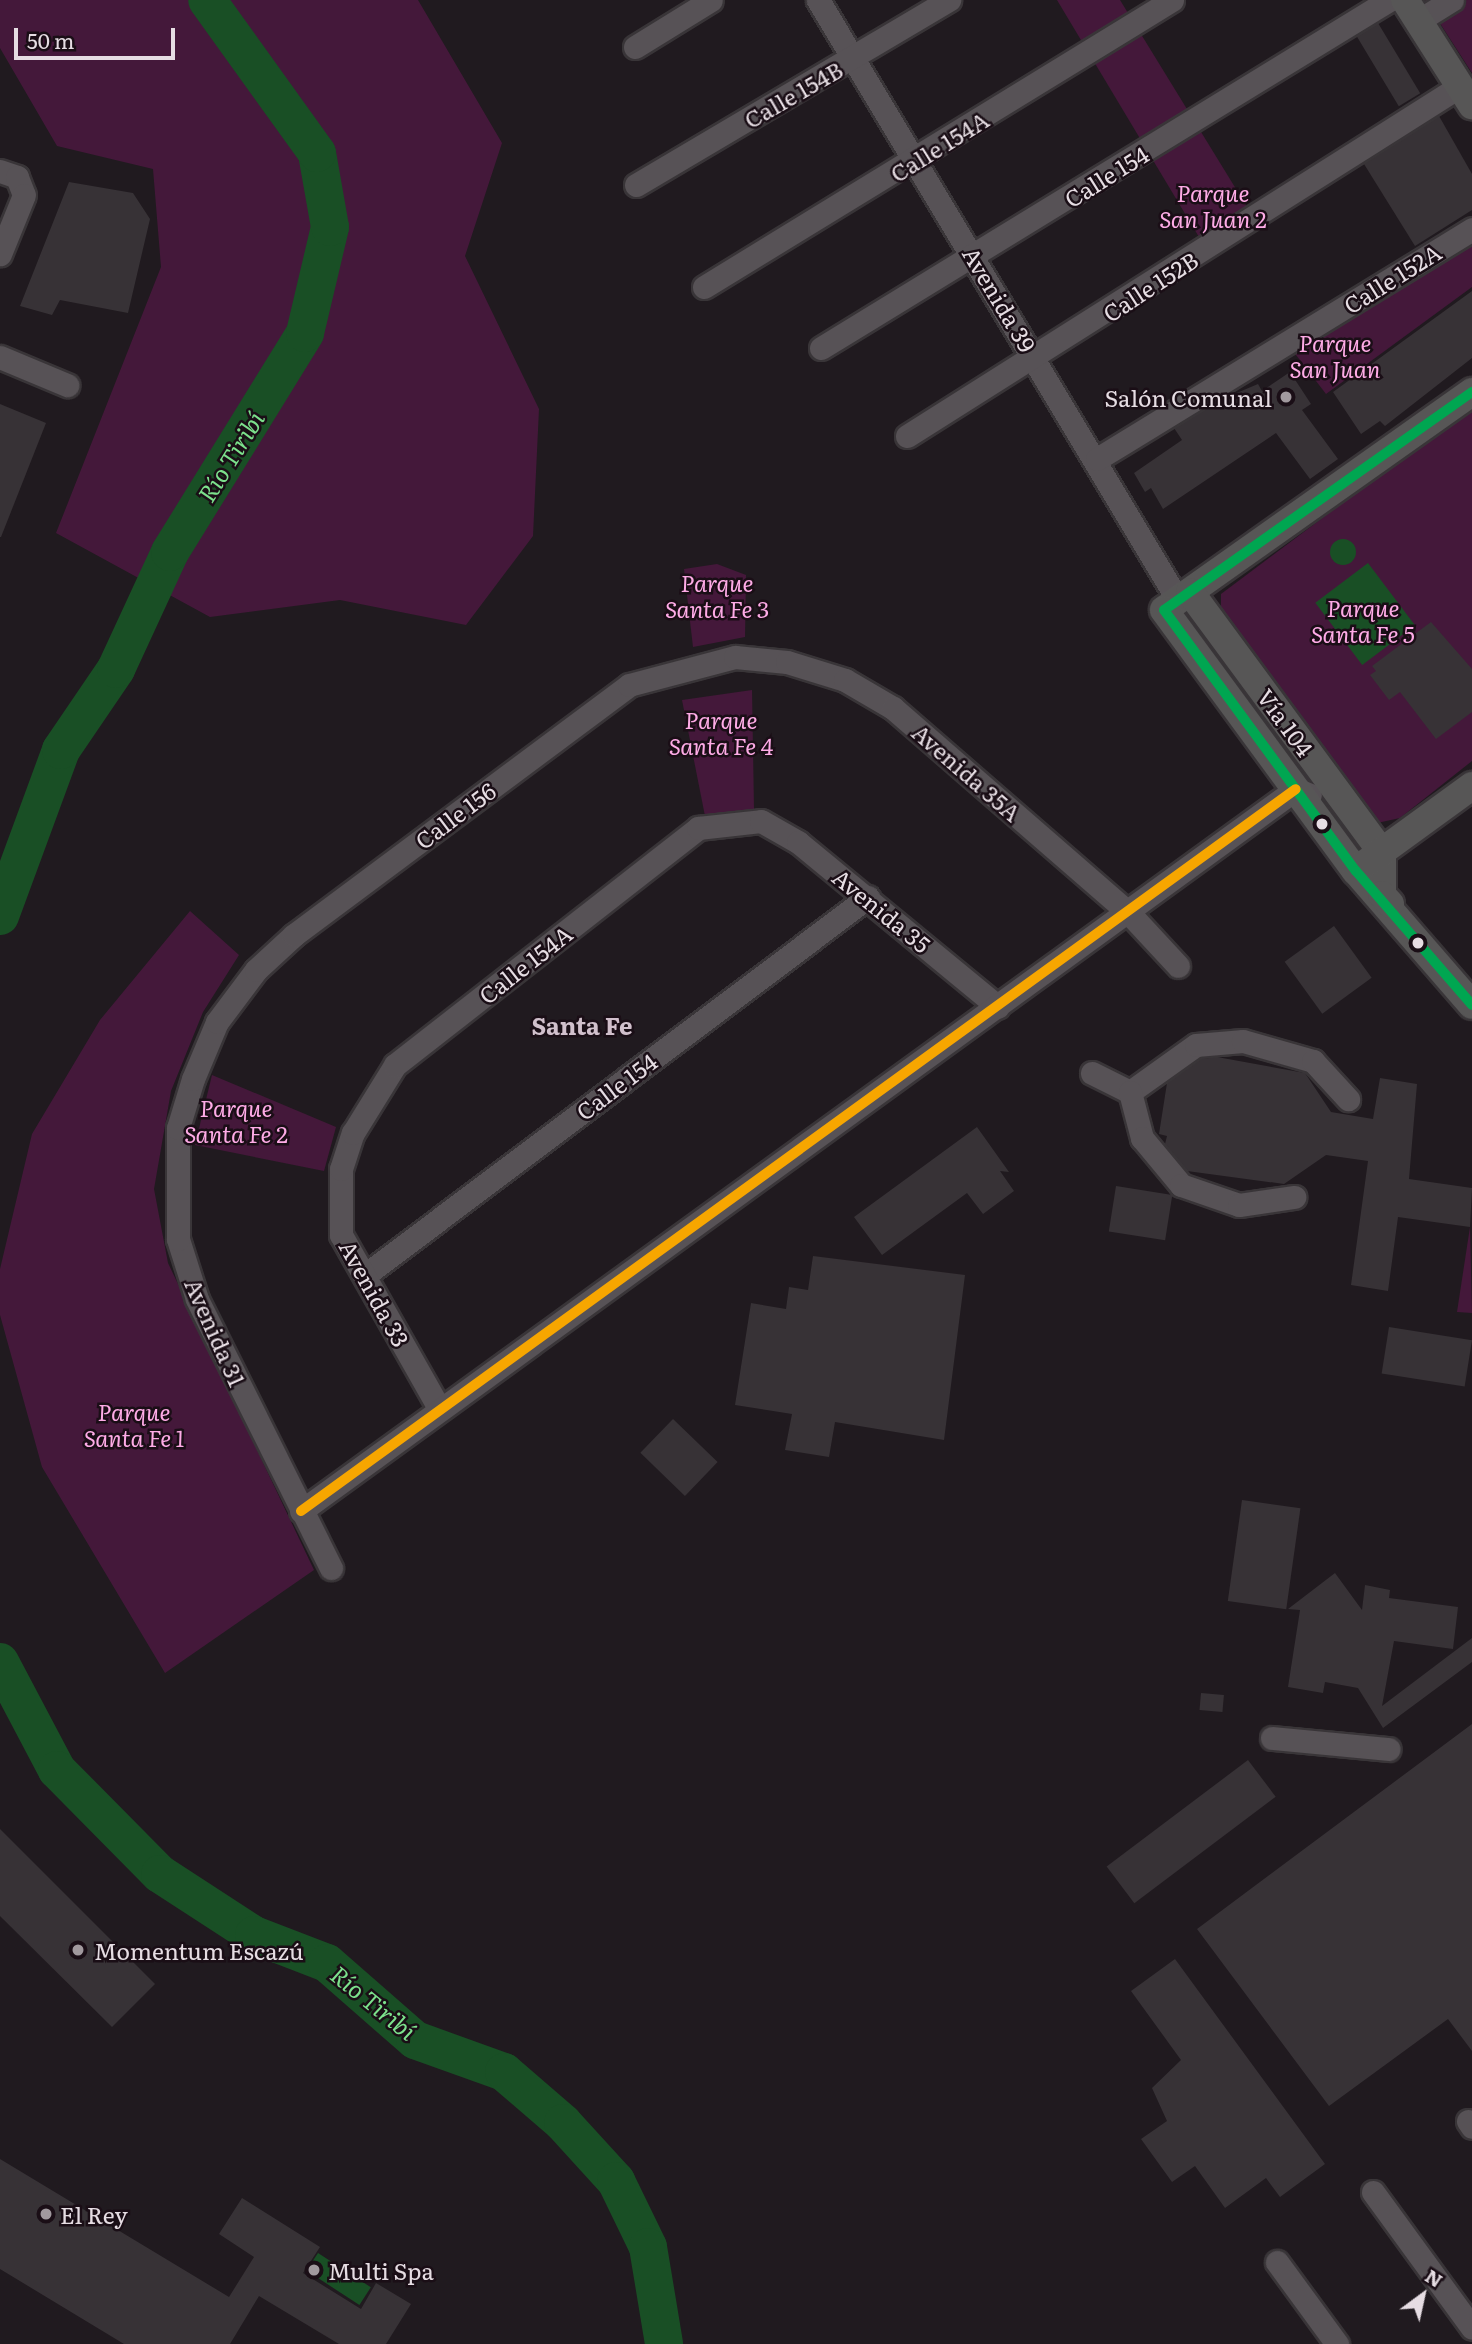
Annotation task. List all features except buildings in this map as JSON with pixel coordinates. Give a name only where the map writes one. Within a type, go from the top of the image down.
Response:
[{"type":"main road","points":[[1412,11],[1466,96]]},
{"type":"main road","points":[[1184,596],[1472,392]]},
{"type":"main road","name":"Vía 104","points":[[1366,863],[1296,789],[1164,610],[1184,596],[1366,863],[1472,1004]]},
{"type":"main road","points":[[1472,786],[1366,863],[1382,895],[1472,999]]},
{"type":"street","points":[[635,47],[711,0]]},
{"type":"street","name":"Avenida 39","points":[[818,0],[1184,596]]},
{"type":"street","name":"Calle 154B","points":[[636,185],[855,58],[949,0]]},
{"type":"street","name":"Calle 154A","points":[[704,288],[918,161],[1172,0]]},
{"type":"street","name":"Calle 154","points":[[821,348],[975,257],[1389,0]]},
{"type":"street","points":[[1412,11],[1452,0]]},
{"type":"street","name":"Calle 152B","points":[[907,436],[1466,96]]},
{"type":"street","points":[[0,171],[17,177],[24,195],[0,254]]},
{"type":"street","name":"Calle 152A","points":[[1097,458],[1472,229]]},
{"type":"street","points":[[0,357],[67,385]]},
{"type":"street","name":"Calle 156","points":[[193,1079],[217,1021],[256,970],[294,935],[629,685],[735,657],[787,662]]},
{"type":"street","name":"Avenida 35A","points":[[787,662],[845,680],[893,708],[1129,913],[1178,966]]},
{"type":"street","points":[[301,1511],[439,1408],[1129,913],[1296,789]]},
{"type":"street","name":"Calle 154A","points":[[341,1169],[371,1095],[395,1065],[698,828],[761,821]]},
{"type":"street","name":"Avenida 35","points":[[761,821],[868,897],[998,1006]]},
{"type":"street","name":"Calle 154","points":[[365,1275],[868,897]]},
{"type":"street","points":[[1130,1092],[1196,1045],[1243,1041],[1313,1062],[1348,1099]]},
{"type":"street","points":[[1092,1073],[1130,1092],[1142,1138],[1181,1185],[1239,1205],[1294,1197]]},
{"type":"street","name":"Avenida 31","points":[[193,1079],[178,1128],[178,1239],[197,1299],[331,1568]]},
{"type":"street","name":"Avenida 33","points":[[341,1169],[341,1235],[439,1408]]},
{"type":"street","points":[[1272,1738],[1388,1749]]},
{"type":"street","points":[[1373,2192],[1472,2328]]},
{"type":"street","points":[[1277,2262],[1337,2344]]},
{"type":"green space","points":[[0,0],[418,0],[502,143],[465,256],[539,409],[533,536],[466,625],[340,600],[210,617],[56,533],[161,267],[153,169],[57,146],[0,48]]},
{"type":"green space","name":"Parque San Juan 2","points":[[1057,0],[1120,0],[1252,215],[1205,247]]},
{"type":"green space","points":[[1425,0],[1472,0],[1472,73]]},
{"type":"green space","name":"Parque San Juan","points":[[1472,238],[1472,287],[1326,394],[1293,351]]},
{"type":"green space","name":"Parque Santa Fe 5","points":[[1472,406],[1472,761],[1400,818],[1377,823],[1221,608],[1221,594]]},
{"type":"green space","name":"Parque Santa Fe 3","points":[[717,564],[746,575],[745,637],[693,647],[684,569]]},
{"type":"green space","name":"Parque Santa Fe 4","points":[[752,690],[754,809],[705,816],[682,700]]},
{"type":"green space","name":"Parque Santa Fe 1","points":[[190,911],[239,955],[203,1012],[171,1091],[154,1189],[168,1263],[314,1570],[165,1673],[42,1467],[0,1315],[0,1269],[32,1134],[100,1020]]},
{"type":"green space","name":"Parque Santa Fe 2","points":[[212,1075],[336,1127],[324,1171],[195,1145]]},
{"type":"green space","points":[[1470,1227],[1472,1313],[1457,1312]]},
{"type":"shaded area","points":[[1343,539],[1353,542],[1356,552],[1353,562],[1343,565],[1333,562],[1330,552],[1333,542]]},
{"type":"shaded area","points":[[1368,563],[1415,625],[1362,665],[1315,603]]},
{"type":"shaded area","points":[[318,2253],[371,2287],[359,2305],[307,2271]]},
{"type":"waterway","name":"Río Tiribí","points":[[0,916],[61,750],[116,669],[170,552],[305,333],[330,227],[317,153],[207,0]]},
{"type":"waterway","name":"Río Tiribí","points":[[0,1662],[57,1770],[160,1874],[254,1935],[327,1963],[415,2040],[504,2072],[563,2123],[616,2181],[648,2247],[664,2344]]},
{"type":"transit line","points":[[1472,392],[1164,610],[1356,871],[1472,1005]]},
{"type":"transit line","points":[[301,1511],[1296,789]]},
{"type":"place","name":"Salón Comunal","points":[[1286,397]]},
{"type":"place","name":"Momentum Escazú","points":[[78,1950]]},
{"type":"place","name":"El Rey","points":[[46,2214]]},
{"type":"place","name":"Multi Spa","points":[[314,2270]]},
{"type":"district","name":"Santa Fe","points":[[582,1025]]}]
